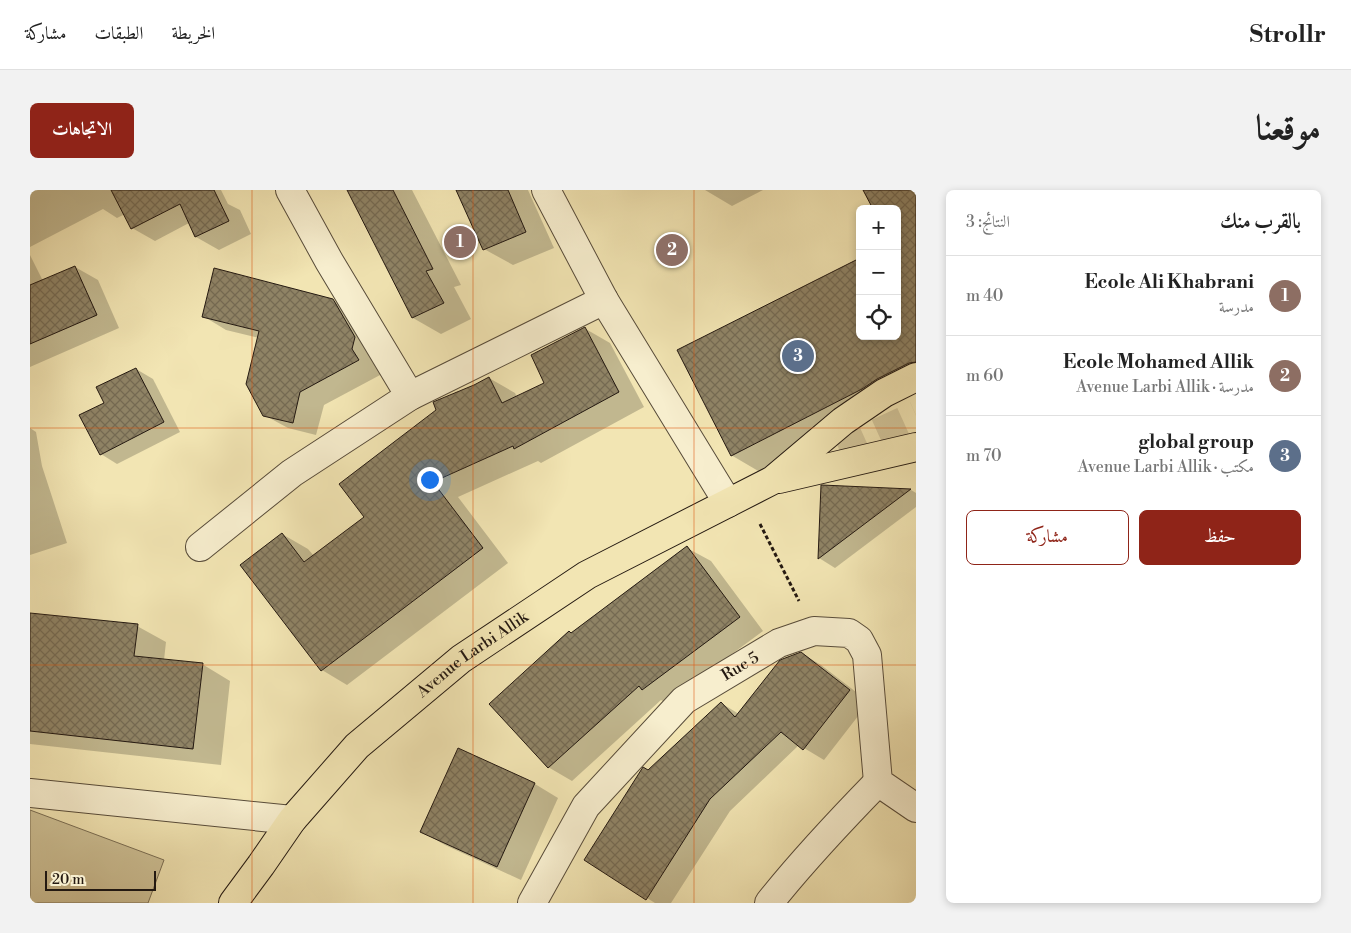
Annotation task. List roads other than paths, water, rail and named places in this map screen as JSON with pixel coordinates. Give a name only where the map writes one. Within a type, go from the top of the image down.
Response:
[{"type":"main road","name":"Avenue Larbi Allik","points":[[233,903],[292,820],[357,746],[461,660],[587,575],[772,480],[843,421],[884,394],[916,377]]},
{"type":"main road","name":"Avenue Larbi Allik","points":[[772,480],[916,447]]},
{"type":"street","points":[[290,190],[329,261],[410,396]]},
{"type":"street","points":[[546,190],[604,300],[736,499]]},
{"type":"street","points":[[200,547],[292,473],[410,396],[604,300]]},
{"type":"street","name":"Rue 5","points":[[532,903],[586,806],[684,700],[779,643],[814,631],[849,633],[859,640],[868,655],[878,782]]},
{"type":"street","points":[[769,903],[792,874],[878,782],[916,808]]},
{"type":"street","points":[[30,793],[292,820]]},
{"type":"tunnel","points":[[801,467],[916,415]]},
{"type":"place","name":"Ecole Ali Khabrani","points":[[460,242]]},
{"type":"place","name":"Ecole Mohamed Allik","points":[[672,250]]},
{"type":"place","name":"global group","points":[[798,356]]}]
